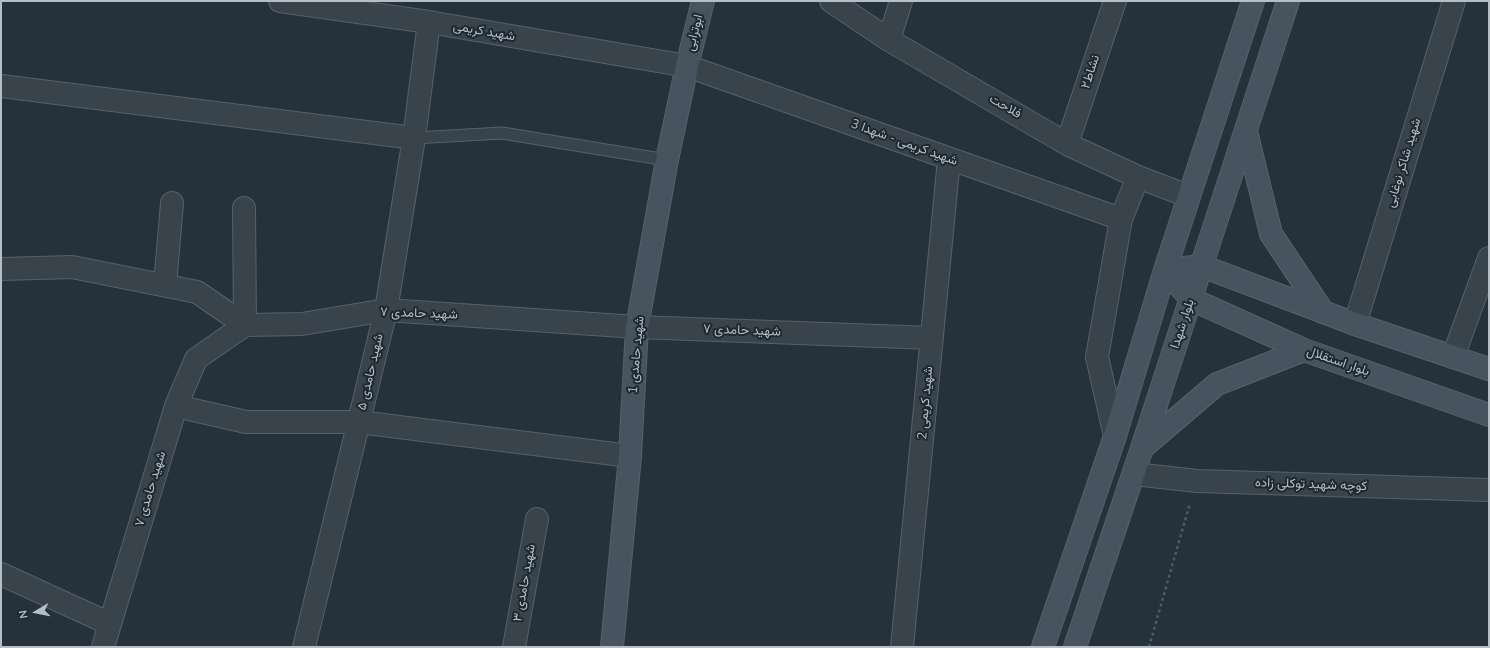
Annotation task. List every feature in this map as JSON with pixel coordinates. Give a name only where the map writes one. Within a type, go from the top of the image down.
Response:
[{"type":"main road","name":"ابوترابی","points":[[687,66],[703,1]]},
{"type":"main road","points":[[1043,647],[1115,436],[1188,196],[1253,1]]},
{"type":"main road","name":"بلوار شهدا","points":[[1075,647],[1134,474],[1288,1]]},
{"type":"main road","name":"شهيد حامدی 1","points":[[612,647],[630,456],[637,327],[687,66]]},
{"type":"main road","points":[[1246,132],[1271,234],[1323,312]]},
{"type":"main road","points":[[1165,270],[1202,266],[1355,324],[1489,369]]},
{"type":"main road","points":[[1165,270],[1191,299]]},
{"type":"main road","name":"بلوار استقلال","points":[[1191,299],[1304,350],[1489,414]]},
{"type":"main road","points":[[1142,448],[1217,384],[1304,350]]},
{"type":"street","name":"شهید کریمی","points":[[280,1],[429,22],[687,66]]},
{"type":"street","name":"فلاحت","points":[[831,1],[889,40],[1067,144],[1138,177],[1188,196]]},
{"type":"street","points":[[889,40],[901,1]]},
{"type":"street","name":"نشاط۲","points":[[1067,144],[1115,1]]},
{"type":"street","name":"شهید شاکر نوغابی","points":[[1355,324],[1454,1]]},
{"type":"street","name":"شهید حامدی ۵","points":[[304,647],[386,310],[414,138],[429,22]]},
{"type":"street","name":"شهيد کريمی - شهدا 3","points":[[687,66],[1121,219]]},
{"type":"street","points":[[1,86],[414,138]]},
{"type":"street","name":"شهيد کريمی 2","points":[[902,647],[949,159]]},
{"type":"street","points":[[1115,436],[1097,357],[1121,219],[1138,177]]},
{"type":"street","points":[[165,285],[172,203]]},
{"type":"street","points":[[244,208],[245,325]]},
{"type":"street","points":[[1453,357],[1489,258]]},
{"type":"street","points":[[1,269],[72,267],[197,292],[245,325]]},
{"type":"street","name":"شهید حامدی ۷","points":[[103,647],[176,406],[196,359],[245,325],[302,324],[386,310],[637,327],[932,338]]},
{"type":"street","points":[[176,406],[246,422],[359,422],[630,456]]},
{"type":"street","name":"کوچه شهید توکلی زاده","points":[[1134,474],[1197,481],[1489,490]]},
{"type":"street","name":"شهید حامدی ۳","points":[[514,647],[537,519]]},
{"type":"street","points":[[1,574],[110,624]]},
{"type":"lane","points":[[414,138],[502,133],[668,160]]},
{"type":"path","points":[[1149,647],[1197,481]]}]
